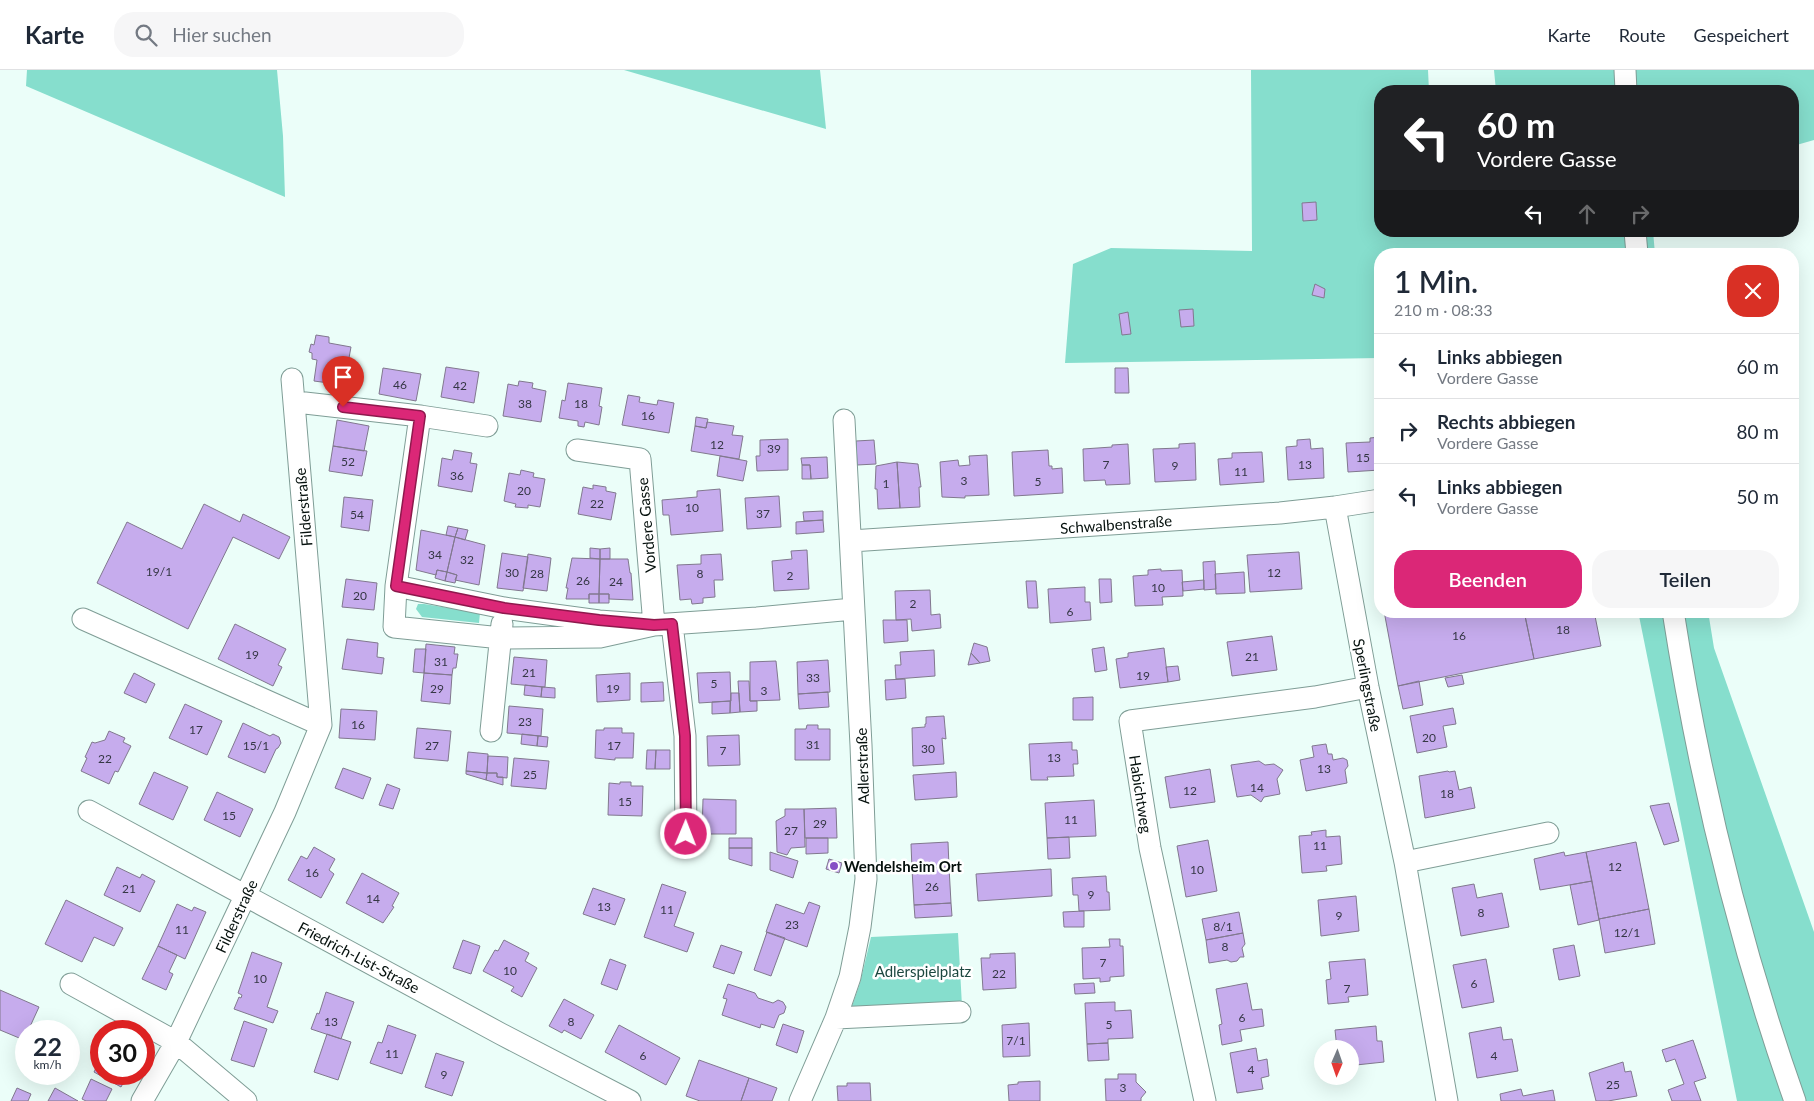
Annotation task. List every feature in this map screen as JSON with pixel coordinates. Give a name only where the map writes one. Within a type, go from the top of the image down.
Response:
[{"type":"street","points":[[1625,70],[1626,85]]},
{"type":"street","name":"Filderstraße","points":[[142,1101],[176,1042],[246,896],[285,812],[321,725],[292,379]]},
{"type":"street","points":[[305,403],[420,416],[487,426]]},
{"type":"street","points":[[420,416],[396,586],[394,627],[500,638],[600,638],[663,624]]},
{"type":"street","name":"Adlerstraße","points":[[800,1101],[836,1018],[850,977],[860,927],[866,879],[844,420]]},
{"type":"street","name":"Vordere Gasse","points":[[577,450],[640,459],[663,624],[685,736],[686,834]]},
{"type":"street","name":"Schwalbenstraße","points":[[851,541],[1224,518],[1335,507],[1374,501]]},
{"type":"street","name":"Sperlingstraße","points":[[1335,507],[1368,687],[1405,862],[1447,1101]]},
{"type":"street","points":[[396,586],[504,608],[599,620],[663,624],[854,609]]},
{"type":"street","points":[[491,731],[504,608]]},
{"type":"street","points":[[1673,618],[1691,717],[1735,904],[1760,994],[1795,1101]]},
{"type":"street","points":[[83,619],[321,725]]},
{"type":"street","name":"Habichtweg","points":[[1205,1101],[1150,848],[1130,721],[1315,697],[1368,687]]},
{"type":"street","name":"Friedrich-List-Straße","points":[[89,811],[501,1034],[630,1101]]},
{"type":"street","points":[[1405,862],[1548,834]]},
{"type":"street","points":[[71,984],[176,1042],[246,1101]]},
{"type":"street","points":[[836,1018],[960,1012]]},
{"type":"green space","points":[[27,70],[277,70],[283,136],[285,197],[26,86]]},
{"type":"green space","points":[[624,70],[820,70],[826,129]]},
{"type":"green space","points":[[1251,70],[1428,70],[1429,85],[1374,85],[1374,237],[1654,237],[1654,248],[1374,248],[1374,358],[1065,363],[1073,264],[1111,248],[1252,251]]},
{"type":"green space","points":[[1494,70],[1814,70],[1814,140],[1799,144],[1799,85],[1495,85]]},
{"type":"green space","points":[[418,604],[480,613],[479,623],[422,617],[416,609]]},
{"type":"green space","points":[[1639,618],[1709,618],[1714,648],[1814,932],[1814,1101],[1737,1101]]},
{"type":"green space","name":"Adlerspielplatz","points":[[958,933],[962,1006],[850,1012],[860,983],[871,937]]},
{"type":"building","points":[[1316,202],[1317,220],[1303,221],[1302,203]]},
{"type":"building","points":[[1315,284],[1325,289],[1324,298],[1312,295]]},
{"type":"building","points":[[1193,309],[1194,326],[1181,327],[1179,310]]},
{"type":"building","points":[[1128,312],[1131,334],[1122,335],[1119,314]]},
{"type":"building","points":[[316,335],[329,337],[329,343],[351,347],[344,385],[314,381],[317,360],[312,359],[312,353],[309,352],[311,344],[314,345]]},
{"type":"building","points":[[446,367],[479,372],[474,403],[441,397]]},
{"type":"building","points":[[383,368],[421,374],[416,401],[379,394]]},
{"type":"building","points":[[1115,368],[1128,368],[1129,393],[1115,393]]},
{"type":"building","points":[[519,381],[533,383],[532,388],[546,391],[541,422],[503,416],[508,384],[518,386]]},
{"type":"building","points":[[568,383],[602,388],[599,406],[602,407],[599,425],[585,422],[584,427],[578,426],[578,421],[559,418],[562,400],[565,401]]},
{"type":"building","points":[[628,395],[640,397],[639,402],[657,405],[658,400],[674,403],[669,433],[622,425]]},
{"type":"building","points":[[696,417],[708,419],[706,428],[695,426]]},
{"type":"building","points":[[337,420],[369,426],[364,451],[333,446]]},
{"type":"building","points":[[707,422],[734,426],[732,435],[743,436],[739,459],[691,451],[695,426],[706,428]]},
{"type":"building","points":[[1370,438],[1374,438],[1374,470],[1348,472],[1346,443],[1370,442]]},
{"type":"building","points":[[788,439],[788,470],[757,471],[756,456],[760,456],[760,440]]},
{"type":"building","points":[[1310,439],[1311,449],[1323,448],[1324,478],[1288,480],[1286,447],[1297,446],[1297,440]]},
{"type":"building","points":[[874,440],[876,464],[857,465],[856,441]]},
{"type":"building","points":[[1195,443],[1196,480],[1155,482],[1153,449],[1179,448],[1179,444]]},
{"type":"building","points":[[1128,444],[1130,484],[1106,485],[1105,480],[1084,481],[1083,449]]},
{"type":"building","points":[[333,446],[367,451],[362,476],[329,471]]},
{"type":"building","points":[[454,450],[472,453],[470,463],[477,464],[472,492],[438,486],[442,458],[452,460]]},
{"type":"building","points":[[1048,450],[1049,466],[1052,466],[1052,469],[1062,468],[1063,493],[1014,496],[1012,452]]},
{"type":"building","points":[[1262,452],[1264,482],[1220,485],[1218,459],[1232,458],[1232,453]]},
{"type":"building","points":[[987,455],[989,495],[965,496],[965,498],[942,497],[940,462],[958,460],[959,466],[970,465],[969,456]]},
{"type":"building","points":[[720,456],[747,461],[743,481],[717,476]]},
{"type":"building","points":[[827,457],[828,478],[811,479],[810,465],[802,465],[801,458]]},
{"type":"building","points":[[897,462],[918,464],[921,487],[919,487],[920,507],[900,508]]},
{"type":"building","points":[[897,462],[900,508],[878,509],[877,489],[875,489],[876,466]]},
{"type":"building","points":[[802,465],[810,465],[811,479],[802,479]]},
{"type":"building","points":[[521,470],[534,473],[533,477],[545,479],[540,507],[528,505],[528,508],[515,507],[516,504],[504,501],[509,473],[520,475]]},
{"type":"building","points":[[593,485],[606,487],[606,491],[616,493],[611,520],[578,514],[583,487],[593,489]]},
{"type":"building","points":[[720,489],[723,531],[671,535],[669,515],[663,515],[662,500],[697,497],[697,491]]},
{"type":"building","points":[[779,496],[781,527],[747,529],[745,498]]},
{"type":"building","points":[[344,497],[373,500],[369,531],[341,527]]},
{"type":"building","points":[[204,504],[240,522],[243,514],[290,537],[279,559],[233,537],[188,629],[97,583],[127,522],[182,549]]},
{"type":"building","points":[[823,511],[823,520],[804,521],[803,512]]},
{"type":"building","points":[[823,520],[824,532],[796,534],[796,522]]},
{"type":"building","points":[[448,526],[458,528],[455,537],[446,535]]},
{"type":"building","points":[[458,528],[468,530],[465,540],[455,537]]},
{"type":"building","points":[[421,530],[455,537],[447,572],[437,570],[436,575],[416,570]]},
{"type":"building","points":[[455,537],[485,545],[479,585],[455,580],[457,575],[447,572]]},
{"type":"building","points":[[590,548],[600,549],[600,559],[590,558]]},
{"type":"building","points":[[610,548],[610,559],[600,559],[600,549]]},
{"type":"building","points":[[807,550],[809,589],[774,591],[772,561],[792,559],[791,551]]},
{"type":"building","points":[[1299,552],[1302,589],[1250,592],[1247,555]]},
{"type":"building","points":[[502,553],[528,557],[523,591],[497,588]]},
{"type":"building","points":[[528,554],[551,558],[547,591],[523,588]]},
{"type":"building","points":[[721,554],[723,580],[714,580],[715,597],[703,598],[703,603],[692,604],[691,599],[680,600],[677,565],[701,564],[701,555]]},
{"type":"building","points":[[572,558],[600,559],[599,594],[589,594],[589,599],[566,599],[568,588],[566,588]]},
{"type":"building","points":[[600,559],[628,559],[633,600],[609,599],[609,594],[599,594]]},
{"type":"building","points":[[1215,561],[1216,589],[1204,590],[1203,562]]},
{"type":"building","points":[[1161,569],[1161,571],[1182,570],[1183,596],[1162,597],[1163,605],[1135,606],[1133,576],[1148,575],[1148,570]]},
{"type":"building","points":[[437,570],[447,572],[445,581],[435,578]]},
{"type":"building","points":[[447,572],[457,575],[455,583],[445,581]]},
{"type":"building","points":[[1244,572],[1245,593],[1216,594],[1215,574]]},
{"type":"building","points":[[346,579],[377,583],[374,610],[342,607]]},
{"type":"building","points":[[1099,579],[1111,579],[1112,602],[1100,603]]},
{"type":"building","points":[[1204,580],[1204,589],[1183,591],[1182,582]]},
{"type":"building","points":[[1026,581],[1036,581],[1038,608],[1028,608]]},
{"type":"building","points":[[1085,587],[1085,602],[1090,602],[1091,620],[1050,623],[1048,589]]},
{"type":"building","points":[[930,590],[931,615],[940,614],[941,628],[912,631],[911,619],[896,620],[895,591]]},
{"type":"building","points":[[589,594],[599,594],[599,603],[589,603]]},
{"type":"building","points":[[599,594],[609,594],[609,603],[599,603]]},
{"type":"building","points":[[1385,618],[1525,618],[1534,659],[1398,686]]},
{"type":"building","points":[[1525,618],[1595,618],[1601,646],[1534,659]]},
{"type":"building","points":[[883,620],[907,620],[908,641],[884,643]]},
{"type":"building","points":[[235,624],[286,649],[278,665],[282,667],[273,686],[218,659]]},
{"type":"building","points":[[1272,636],[1277,670],[1232,676],[1227,642]]},
{"type":"building","points":[[347,639],[378,643],[377,657],[384,658],[382,674],[342,669]]},
{"type":"building","points":[[974,643],[987,647],[990,661],[980,663],[971,653]]},
{"type":"building","points":[[426,644],[455,647],[454,654],[458,654],[456,668],[453,668],[452,675],[424,673]]},
{"type":"building","points":[[1104,647],[1107,670],[1095,672],[1092,649]]},
{"type":"building","points":[[1164,648],[1168,682],[1120,688],[1116,659],[1128,657],[1128,653]]},
{"type":"building","points":[[415,649],[426,649],[424,673],[413,672]]},
{"type":"building","points":[[934,650],[935,676],[896,679],[895,665],[901,665],[900,652]]},
{"type":"building","points":[[971,653],[980,663],[968,665]]},
{"type":"building","points":[[514,657],[547,660],[545,687],[511,684]]},
{"type":"building","points":[[828,660],[830,692],[798,694],[797,662]]},
{"type":"building","points":[[776,661],[780,700],[750,701],[750,662]]},
{"type":"building","points":[[1178,666],[1180,680],[1168,682],[1166,667]]},
{"type":"building","points":[[730,672],[731,701],[699,703],[697,673]]},
{"type":"building","points":[[134,673],[155,684],[146,703],[124,693]]},
{"type":"building","points":[[424,673],[452,675],[450,704],[421,701]]},
{"type":"building","points":[[630,673],[630,700],[597,702],[596,675]]},
{"type":"building","points":[[1462,675],[1464,684],[1448,687],[1445,678]]},
{"type":"building","points":[[905,679],[906,698],[886,700],[885,680]]},
{"type":"building","points":[[738,681],[749,681],[750,701],[757,701],[757,711],[740,712]]},
{"type":"building","points":[[1419,681],[1423,705],[1403,709],[1398,686]]},
{"type":"building","points":[[663,682],[664,701],[641,702],[641,683]]},
{"type":"building","points":[[525,685],[542,687],[541,697],[524,695]]},
{"type":"building","points":[[542,687],[555,688],[555,698],[541,697]]},
{"type":"building","points":[[828,692],[829,707],[799,709],[798,694]]},
{"type":"building","points":[[731,693],[739,693],[740,712],[730,713]]},
{"type":"building","points":[[1093,697],[1093,720],[1073,720],[1073,698]]},
{"type":"building","points":[[730,701],[730,713],[712,714],[712,702]]},
{"type":"building","points":[[185,704],[222,721],[207,755],[169,738]]},
{"type":"building","points":[[509,706],[543,709],[541,736],[507,733]]},
{"type":"building","points":[[1453,708],[1456,724],[1443,726],[1447,747],[1417,753],[1410,716]]},
{"type":"building","points":[[341,709],[377,711],[375,740],[339,738]]},
{"type":"building","points":[[944,716],[946,739],[942,738],[944,764],[913,766],[912,728],[925,727],[926,717]]},
{"type":"building","points":[[243,723],[270,736],[273,734],[279,737],[281,743],[276,749],[265,773],[228,757]]},
{"type":"building","points":[[807,725],[818,725],[818,729],[830,729],[830,760],[795,760],[795,729],[806,729]]},
{"type":"building","points":[[417,728],[451,731],[448,761],[414,758]]},
{"type":"building","points":[[604,728],[622,728],[622,733],[634,733],[633,758],[615,758],[615,760],[595,758],[596,730],[604,730]]},
{"type":"building","points":[[109,731],[125,738],[123,742],[131,746],[118,772],[115,771],[109,784],[81,771],[92,742],[105,740]]},
{"type":"building","points":[[522,734],[538,736],[537,746],[521,744]]},
{"type":"building","points":[[739,735],[740,765],[708,766],[707,736]]},
{"type":"building","points":[[538,736],[548,737],[547,747],[537,746]]},
{"type":"building","points":[[1072,742],[1072,750],[1077,750],[1078,764],[1073,764],[1074,776],[1047,777],[1048,780],[1031,780],[1029,744]]},
{"type":"building","points":[[1326,744],[1328,754],[1332,754],[1333,760],[1343,758],[1347,760],[1348,766],[1345,770],[1347,783],[1306,791],[1300,760],[1314,757],[1312,746]]},
{"type":"building","points":[[647,750],[656,750],[655,769],[646,769]]},
{"type":"building","points":[[656,750],[670,750],[670,769],[655,769]]},
{"type":"building","points":[[468,752],[488,754],[487,773],[466,771]]},
{"type":"building","points":[[488,756],[508,757],[507,778],[497,777],[497,773],[487,773]]},
{"type":"building","points":[[514,758],[549,761],[546,789],[511,786]]},
{"type":"building","points":[[1259,761],[1265,765],[1274,764],[1283,770],[1277,779],[1280,794],[1264,797],[1261,802],[1251,795],[1237,797],[1231,765]]},
{"type":"building","points":[[343,768],[371,778],[363,799],[335,788]]},
{"type":"building","points":[[1210,769],[1215,802],[1170,808],[1165,777]]},
{"type":"building","points":[[466,771],[487,773],[486,780],[466,774]]},
{"type":"building","points":[[1455,771],[1459,790],[1471,787],[1475,808],[1425,818],[1419,776]]},
{"type":"building","points":[[154,772],[188,787],[173,820],[139,804]]},
{"type":"building","points":[[956,772],[957,797],[915,800],[913,775]]},
{"type":"building","points":[[487,773],[497,773],[497,777],[503,777],[503,785],[486,780]]},
{"type":"building","points":[[620,782],[631,782],[631,786],[643,786],[642,816],[608,815],[609,783],[620,784]]},
{"type":"building","points":[[387,784],[400,789],[393,809],[379,805]]},
{"type":"building","points":[[217,792],[253,809],[240,837],[204,820]]},
{"type":"building","points":[[703,799],[736,800],[736,834],[702,834]]},
{"type":"building","points":[[1094,800],[1096,836],[1047,838],[1045,803]]},
{"type":"building","points":[[1669,803],[1679,841],[1664,845],[1650,806]]},
{"type":"building","points":[[836,808],[837,838],[805,838],[804,809]]},
{"type":"building","points":[[785,809],[804,809],[805,847],[791,848],[787,855],[777,852],[776,821],[785,816]]},
{"type":"building","points":[[1326,830],[1326,837],[1340,836],[1342,864],[1326,866],[1327,871],[1302,873],[1299,836],[1312,835],[1311,832]]},
{"type":"building","points":[[1069,837],[1070,858],[1048,859],[1047,838]]},
{"type":"building","points":[[729,838],[752,838],[752,848],[729,848]]},
{"type":"building","points":[[806,838],[828,838],[828,853],[806,854]]},
{"type":"building","points":[[1208,840],[1217,891],[1186,897],[1177,846]]},
{"type":"building","points":[[948,842],[949,867],[912,869],[911,844]]},
{"type":"building","points":[[1636,842],[1649,909],[1599,919],[1586,852]]},
{"type":"building","points":[[314,847],[335,859],[329,870],[334,874],[321,898],[288,880],[301,856],[307,859]]},
{"type":"building","points":[[729,848],[752,848],[752,866],[729,859]]},
{"type":"building","points":[[770,852],[798,861],[793,878],[770,870]]},
{"type":"building","points":[[1564,852],[1565,856],[1586,852],[1592,881],[1540,890],[1534,859]]},
{"type":"building","name":"Wendelsheim Ort","points":[[829,859],[842,863],[839,873],[826,869]]},
{"type":"building","points":[[117,867],[140,878],[142,874],[155,881],[140,912],[104,895]]},
{"type":"building","points":[[949,867],[951,903],[914,905],[912,869]]},
{"type":"building","points":[[1051,869],[1052,896],[978,901],[976,874]]},
{"type":"building","points":[[362,873],[399,893],[392,906],[394,907],[383,923],[346,903]]},
{"type":"building","points":[[1106,876],[1110,910],[1079,911],[1078,895],[1073,895],[1072,878]]},
{"type":"building","points":[[1592,881],[1599,920],[1578,925],[1570,885]]},
{"type":"building","points":[[662,884],[686,892],[674,926],[694,933],[687,952],[644,937]]},
{"type":"building","points":[[1474,884],[1477,898],[1502,893],[1509,927],[1461,936],[1452,888]]},
{"type":"building","points":[[593,888],[625,899],[615,925],[583,914]]},
{"type":"building","points":[[1356,896],[1359,931],[1321,936],[1318,900]]},
{"type":"building","points":[[66,900],[123,928],[114,946],[94,937],[82,962],[45,944]]},
{"type":"building","points":[[809,902],[820,906],[807,947],[766,932],[776,904],[804,914]]},
{"type":"building","points":[[951,903],[952,916],[915,918],[914,905]]},
{"type":"building","points":[[177,904],[192,911],[194,907],[206,912],[185,959],[158,946]]},
{"type":"building","points":[[1649,909],[1655,944],[1605,953],[1599,919]]},
{"type":"building","points":[[1084,911],[1084,927],[1064,927],[1063,912]]},
{"type":"building","points":[[1239,912],[1243,933],[1206,940],[1202,919]]},
{"type":"building","points":[[767,932],[785,938],[771,976],[754,970]]},
{"type":"building","points":[[1243,933],[1245,944],[1242,948],[1244,957],[1240,957],[1237,961],[1231,962],[1227,960],[1209,963],[1206,940]]},
{"type":"building","points":[[1109,939],[1120,939],[1120,946],[1123,946],[1124,976],[1110,977],[1110,981],[1100,982],[1100,978],[1083,979],[1082,948],[1110,947]]},
{"type":"building","points":[[463,940],[480,946],[471,974],[453,968]]},
{"type":"building","points":[[504,940],[529,953],[525,961],[537,968],[522,997],[511,991],[514,987],[483,971],[495,950],[498,951]]},
{"type":"building","points":[[721,945],[742,952],[734,974],[713,967]]},
{"type":"building","points":[[1574,945],[1580,976],[1559,980],[1553,949]]},
{"type":"building","points":[[158,946],[177,955],[169,972],[173,974],[166,990],[142,979]]},
{"type":"building","points":[[252,952],[282,963],[267,1007],[278,1011],[273,1023],[234,1009],[239,997],[241,998],[242,995],[238,993]]},
{"type":"building","points":[[1015,953],[1016,988],[983,990],[981,958],[990,958],[990,954]]},
{"type":"building","points":[[610,959],[626,965],[617,990],[601,984]]},
{"type":"building","points":[[1365,959],[1368,995],[1348,997],[1349,1002],[1328,1004],[1326,980],[1331,979],[1329,962]]},
{"type":"building","points":[[1486,959],[1494,1002],[1462,1008],[1453,965]]},
{"type":"building","points":[[1094,983],[1095,993],[1075,994],[1074,984]]},
{"type":"building","points":[[1247,983],[1252,1010],[1262,1009],[1264,1026],[1240,1030],[1242,1041],[1222,1045],[1219,1025],[1222,1024],[1216,989]]},
{"type":"building","points":[[728,984],[755,993],[758,998],[773,1003],[778,1000],[783,1002],[786,1007],[784,1013],[779,1015],[774,1028],[761,1024],[760,1028],[722,1015],[727,999],[723,998]]},
{"type":"building","points":[[0,990],[39,1007],[33,1020],[15,1020],[15,1036],[0,1030]]},
{"type":"building","points":[[326,992],[354,1002],[341,1039],[311,1029],[317,1013],[319,1014]]},
{"type":"building","points":[[564,999],[594,1015],[581,1039],[564,1030],[562,1033],[549,1026]]},
{"type":"building","points":[[1115,1002],[1115,1011],[1131,1010],[1133,1038],[1108,1039],[1108,1043],[1087,1044],[1085,1003]]},
{"type":"building","points":[[244,1021],[267,1029],[254,1067],[231,1060]]},
{"type":"building","points":[[1029,1023],[1030,1056],[1003,1057],[1002,1025]]},
{"type":"building","points":[[783,1024],[804,1031],[797,1053],[776,1045]]},
{"type":"building","points":[[388,1025],[416,1035],[402,1074],[370,1063],[378,1042],[382,1043]]},
{"type":"building","points":[[619,1025],[680,1058],[666,1085],[605,1052]]},
{"type":"building","points":[[1376,1026],[1377,1041],[1382,1041],[1384,1062],[1359,1065],[1359,1040],[1336,1040],[1335,1030]]},
{"type":"building","points":[[1501,1027],[1503,1040],[1512,1039],[1518,1071],[1477,1078],[1469,1033]]},
{"type":"building","points":[[327,1034],[351,1042],[338,1080],[314,1072]]},
{"type":"building","points":[[1693,1040],[1706,1078],[1694,1082],[1701,1101],[1672,1101],[1668,1090],[1684,1084],[1675,1059],[1666,1062],[1662,1050]]},
{"type":"building","points":[[1108,1043],[1109,1060],[1088,1061],[1087,1044]]},
{"type":"building","points":[[1256,1048],[1258,1061],[1267,1059],[1269,1076],[1261,1078],[1263,1089],[1237,1093],[1230,1053]]},
{"type":"building","points":[[436,1053],[464,1062],[452,1096],[425,1087]]},
{"type":"building","points":[[699,1060],[749,1078],[741,1101],[700,1101],[686,1096]]},
{"type":"building","points":[[1623,1062],[1625,1072],[1631,1071],[1637,1096],[1596,1101],[1589,1073]]},
{"type":"building","points":[[1118,1074],[1136,1074],[1136,1082],[1146,1092],[1141,1101],[1106,1101],[1105,1079],[1118,1079]]},
{"type":"building","points":[[749,1078],[777,1088],[772,1101],[741,1101]]},
{"type":"building","points":[[90,1081],[90,1085],[104,1085],[112,1089],[106,1101],[86,1101],[82,1099]]},
{"type":"building","points":[[1040,1081],[1040,1101],[1009,1101],[1008,1085],[1018,1084],[1018,1082]]},
{"type":"building","points":[[847,1083],[870,1083],[871,1101],[838,1101],[837,1086],[847,1086]]},
{"type":"building","points":[[17,1088],[31,1094],[28,1101],[11,1101]]},
{"type":"building","points":[[55,1088],[78,1101],[48,1101]]},
{"type":"building","points":[[1521,1089],[1523,1096],[1553,1090],[1555,1101],[1501,1101],[1500,1094]]},
{"type":"place","name":"Wendelsheim Ort","points":[[834,866]]},
{"type":"route","points":[[343,407],[420,416],[396,586],[504,608],[599,620],[654,625],[672,624],[685,736],[686,834]]}]
